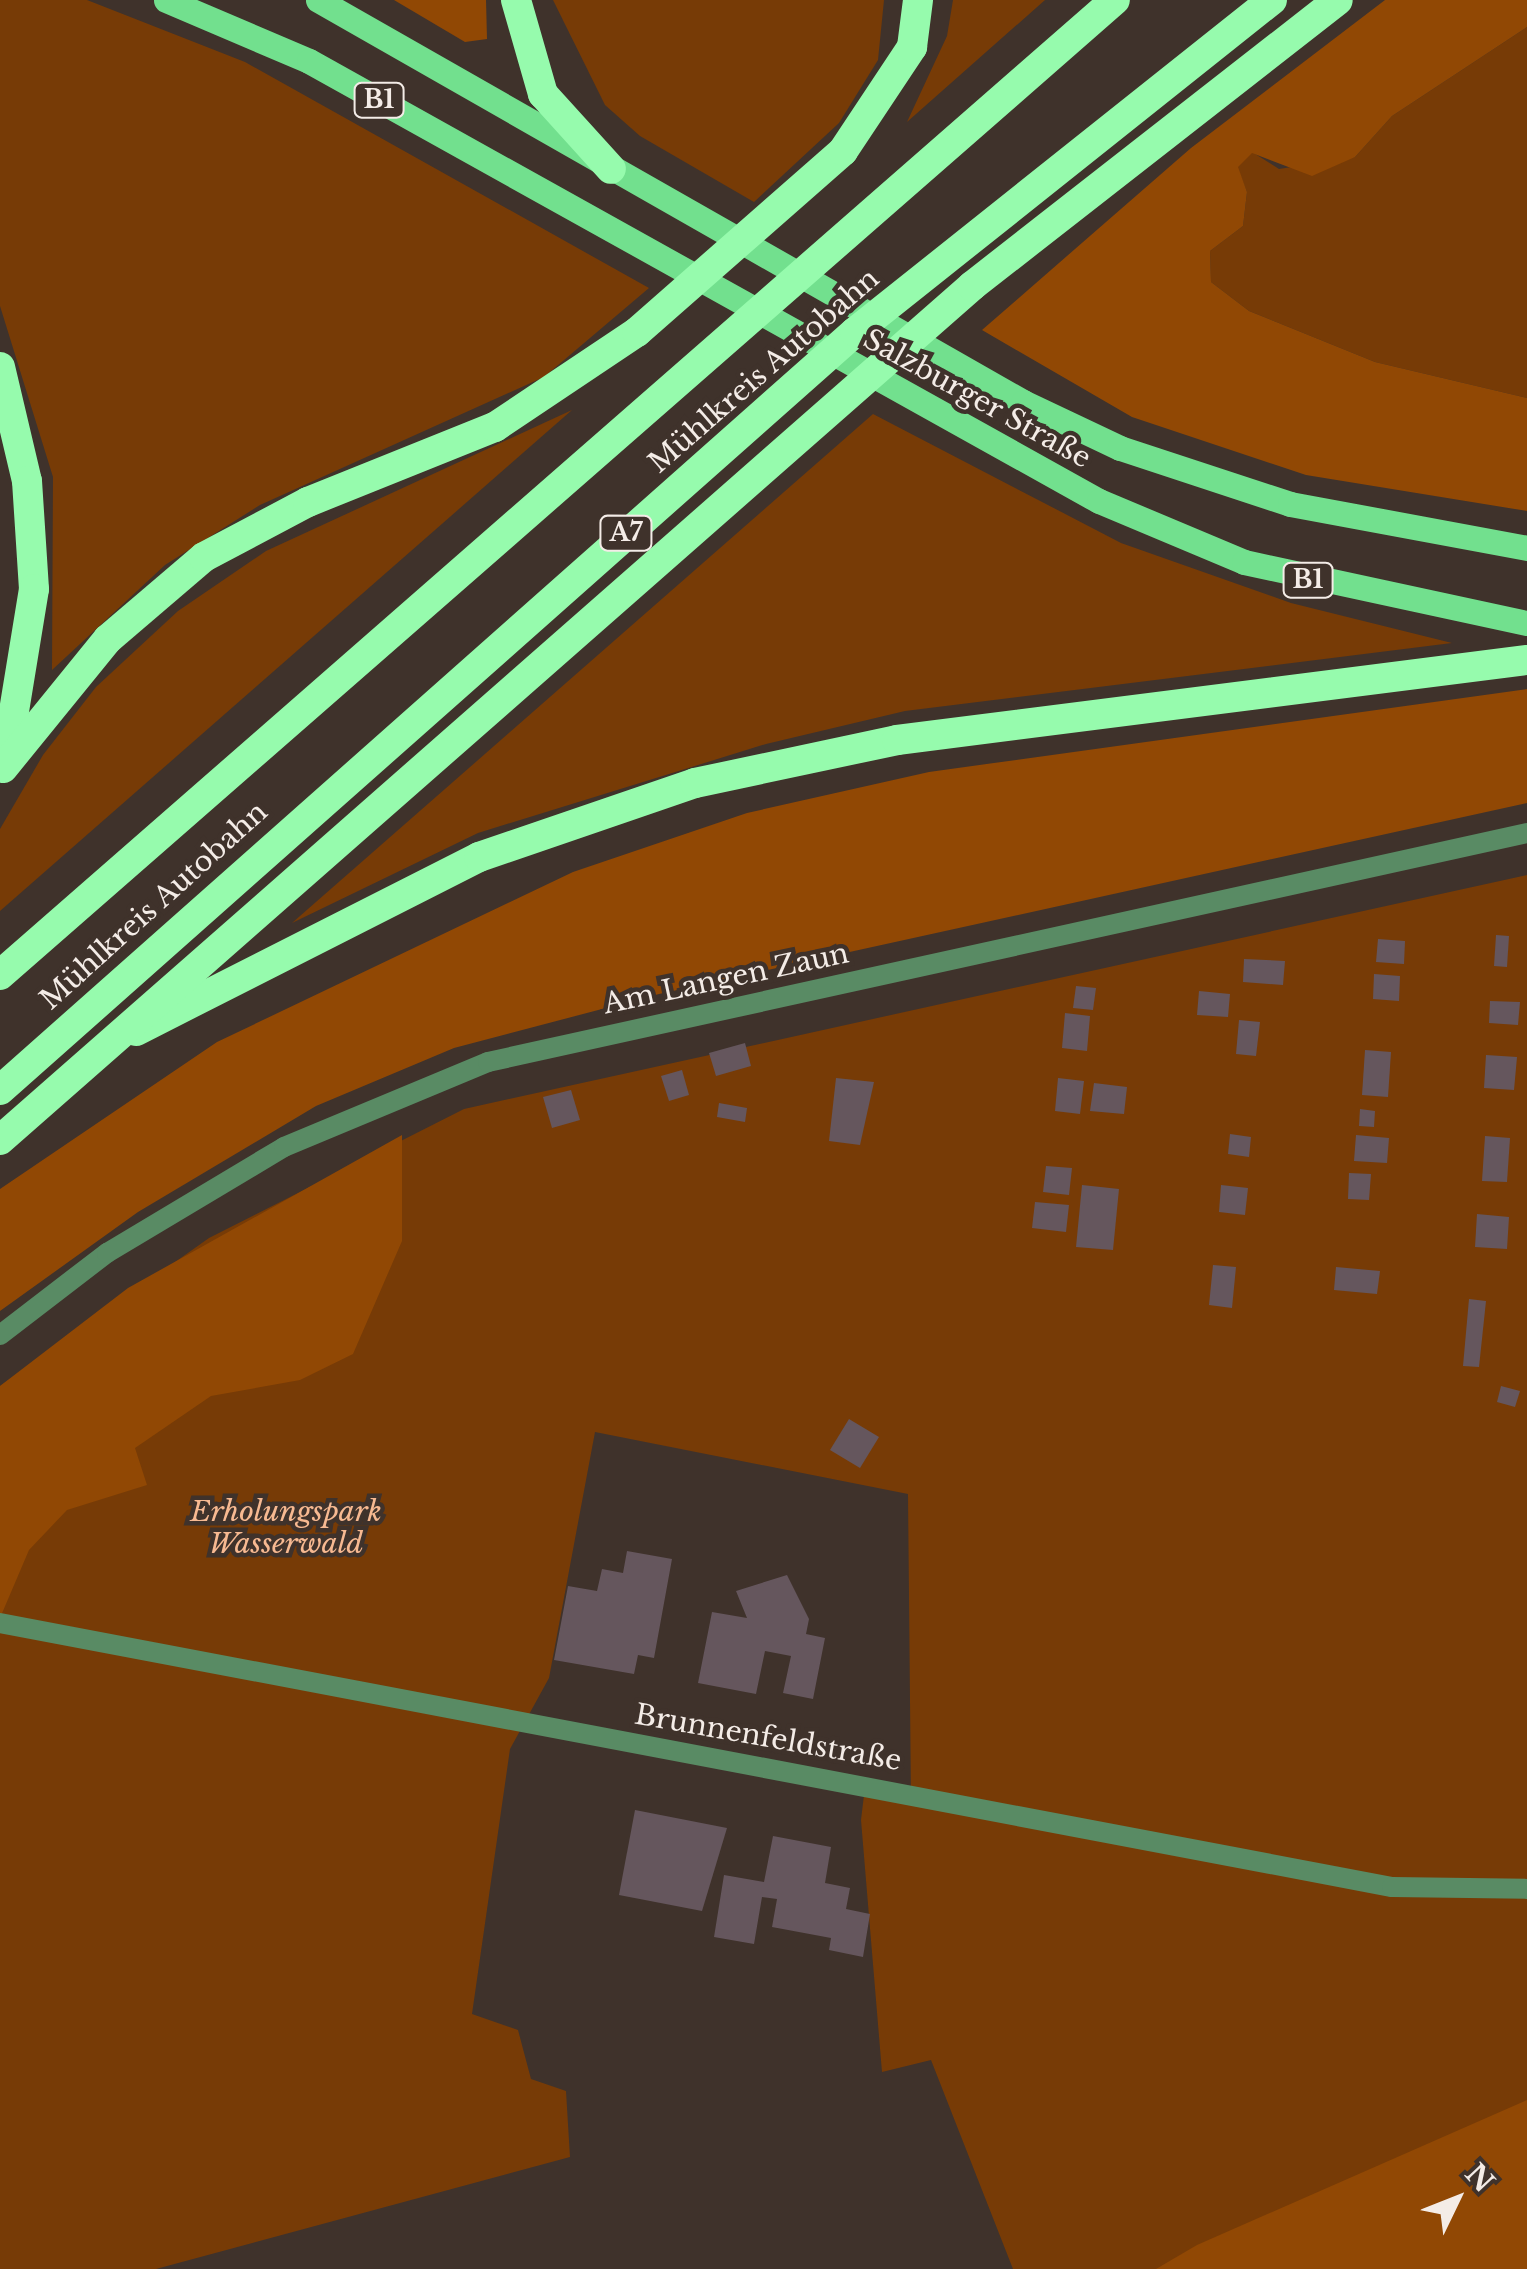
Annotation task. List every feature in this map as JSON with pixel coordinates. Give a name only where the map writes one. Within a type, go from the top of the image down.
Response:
[{"type":"highway","points":[[516,0],[543,94],[622,175]]},
{"type":"highway","points":[[2,772],[108,639],[204,557],[308,502],[496,427],[637,332],[843,151],[912,47],[918,0]]},
{"type":"highway","name":"Mühlkreis Autobahn","points":[[0,975],[1115,0]]},
{"type":"highway","name":"Mühlkreis Autobahn","points":[[0,1090],[856,332],[1272,0]]},
{"type":"highway","points":[[0,1140],[958,298],[1338,0]]},
{"type":"highway","points":[[0,367],[28,481],[34,588],[26,676],[2,772]]},
{"type":"highway","points":[[110,1043],[479,857],[695,783],[934,735],[1527,660]]},
{"type":"main road","name":"Salzburger Straße","points":[[166,0],[309,61],[1099,501],[1244,562],[1527,622]]},
{"type":"main road","name":"Salzburger Straße","points":[[318,0],[1024,402],[1120,448],[1290,504],[1527,548]]},
{"type":"street","name":"Am Langen Zaun","points":[[0,1336],[107,1253],[284,1147],[488,1062],[1527,833]]},
{"type":"street","name":"Brunnenfeldstraße","points":[[0,1623],[1392,1886],[1527,1889]]},
{"type":"green space","points":[[0,0],[87,0],[245,62],[649,288],[544,377],[260,505],[165,565],[52,670],[53,477],[0,306]]},
{"type":"green space","points":[[553,0],[884,0],[878,60],[839,123],[754,202],[640,136],[605,105]]},
{"type":"green space","points":[[953,0],[1045,0],[907,122],[947,36]]},
{"type":"green space","points":[[1527,27],[1527,398],[1375,362],[1249,311],[1211,282],[1210,251],[1243,226],[1247,192],[1237,167],[1252,152],[1279,169],[1355,157],[1392,116]]},
{"type":"green space","points":[[572,410],[0,911],[0,829],[43,755],[96,687],[178,611],[266,551]]},
{"type":"green space","points":[[873,414],[1121,543],[1291,603],[1452,643],[905,711],[766,744],[478,833],[292,923]]},
{"type":"green space","name":"Erholungspark Wasserwald","points":[[1527,875],[1527,2269],[1013,2269],[931,2060],[882,2072],[861,1820],[864,1795],[911,1803],[908,1494],[595,1432],[549,1678],[510,1749],[472,2014],[518,2030],[531,2079],[566,2091],[570,2157],[156,2269],[0,2269],[0,1386],[209,1238],[464,1109]]},
{"type":"shaded area","points":[[394,0],[486,0],[487,39],[465,42]]},
{"type":"shaded area","points":[[1385,0],[1527,0],[1527,27],[1392,116],[1355,157],[1312,176],[1252,153],[1238,167],[1247,192],[1243,226],[1210,251],[1211,282],[1249,311],[1375,362],[1527,398],[1527,511],[1306,475],[1132,417],[982,330],[1191,148]]},
{"type":"shaded area","points":[[1527,689],[1527,803],[659,994],[454,1048],[316,1106],[138,1212],[0,1311],[0,1189],[217,1042],[573,872],[747,813],[929,772]]},
{"type":"shaded area","points":[[402,1135],[402,1241],[353,1354],[300,1380],[211,1396],[135,1448],[147,1485],[67,1510],[29,1550],[0,1618],[0,1386],[128,1288]]},
{"type":"shaded area","points":[[1527,2100],[1527,2269],[1156,2269],[1197,2245]]},
{"type":"building","points":[[1496,935],[1509,936],[1507,967],[1494,966]]},
{"type":"building","points":[[1378,939],[1405,941],[1404,964],[1376,962]]},
{"type":"building","points":[[1244,959],[1285,961],[1283,985],[1243,982]]},
{"type":"building","points":[[1374,974],[1400,976],[1399,1001],[1373,999]]},
{"type":"building","points":[[1076,986],[1096,988],[1093,1010],[1073,1008]]},
{"type":"building","points":[[1199,991],[1230,994],[1228,1017],[1197,1015]]},
{"type":"building","points":[[1490,1001],[1520,1002],[1518,1025],[1489,1023]]},
{"type":"building","points":[[1065,1013],[1090,1016],[1087,1051],[1062,1048]]},
{"type":"building","points":[[1239,1020],[1260,1022],[1256,1056],[1236,1054]]},
{"type":"building","points":[[745,1043],[751,1066],[716,1076],[709,1053]]},
{"type":"building","points":[[1365,1050],[1391,1052],[1388,1097],[1362,1095]]},
{"type":"building","points":[[1486,1055],[1517,1057],[1514,1090],[1484,1088]]},
{"type":"building","points":[[682,1070],[689,1095],[669,1101],[661,1076]]},
{"type":"building","points":[[836,1078],[874,1082],[860,1145],[829,1141]]},
{"type":"building","points":[[1058,1078],[1084,1081],[1080,1114],[1055,1111]]},
{"type":"building","points":[[1094,1083],[1127,1087],[1124,1114],[1090,1111]]},
{"type":"building","points":[[571,1090],[580,1120],[552,1128],[543,1097]]},
{"type":"building","points":[[719,1103],[747,1108],[745,1122],[717,1117]]},
{"type":"building","points":[[1360,1109],[1375,1111],[1374,1127],[1359,1126]]},
{"type":"building","points":[[1230,1134],[1251,1137],[1249,1157],[1228,1154]]},
{"type":"building","points":[[1356,1135],[1389,1138],[1387,1163],[1354,1161]]},
{"type":"building","points":[[1485,1136],[1510,1138],[1507,1182],[1482,1181]]},
{"type":"building","points":[[1046,1166],[1072,1168],[1069,1195],[1043,1192]]},
{"type":"building","points":[[1349,1173],[1371,1174],[1369,1200],[1348,1199]]},
{"type":"building","points":[[1082,1185],[1119,1189],[1113,1250],[1076,1247]]},
{"type":"building","points":[[1221,1185],[1248,1188],[1245,1215],[1219,1212]]},
{"type":"building","points":[[1035,1202],[1069,1205],[1066,1232],[1032,1228]]},
{"type":"building","points":[[1477,1214],[1509,1217],[1507,1249],[1475,1247]]},
{"type":"building","points":[[1213,1265],[1236,1267],[1232,1308],[1209,1305]]},
{"type":"building","points":[[1336,1267],[1380,1271],[1377,1294],[1334,1290]]},
{"type":"building","points":[[1469,1299],[1486,1301],[1479,1367],[1463,1366]]},
{"type":"building","points":[[1501,1386],[1520,1391],[1515,1407],[1497,1402]]},
{"type":"building","points":[[849,1419],[879,1437],[860,1468],[830,1450]]},
{"type":"building","points":[[627,1551],[672,1559],[654,1658],[638,1655],[634,1674],[554,1660],[568,1586],[597,1591],[602,1569],[623,1573]]},
{"type":"building","points":[[787,1575],[809,1619],[806,1634],[825,1638],[813,1699],[783,1693],[791,1656],[765,1651],[756,1694],[698,1683],[712,1612],[747,1618],[736,1591]]},
{"type":"building","points":[[635,1810],[727,1828],[702,1911],[619,1895]]},
{"type":"building","points":[[773,1836],[831,1847],[825,1883],[850,1888],[846,1909],[870,1914],[863,1957],[829,1950],[831,1938],[772,1927],[777,1899],[762,1897],[754,1944],[714,1937],[724,1875],[764,1882]]}]
